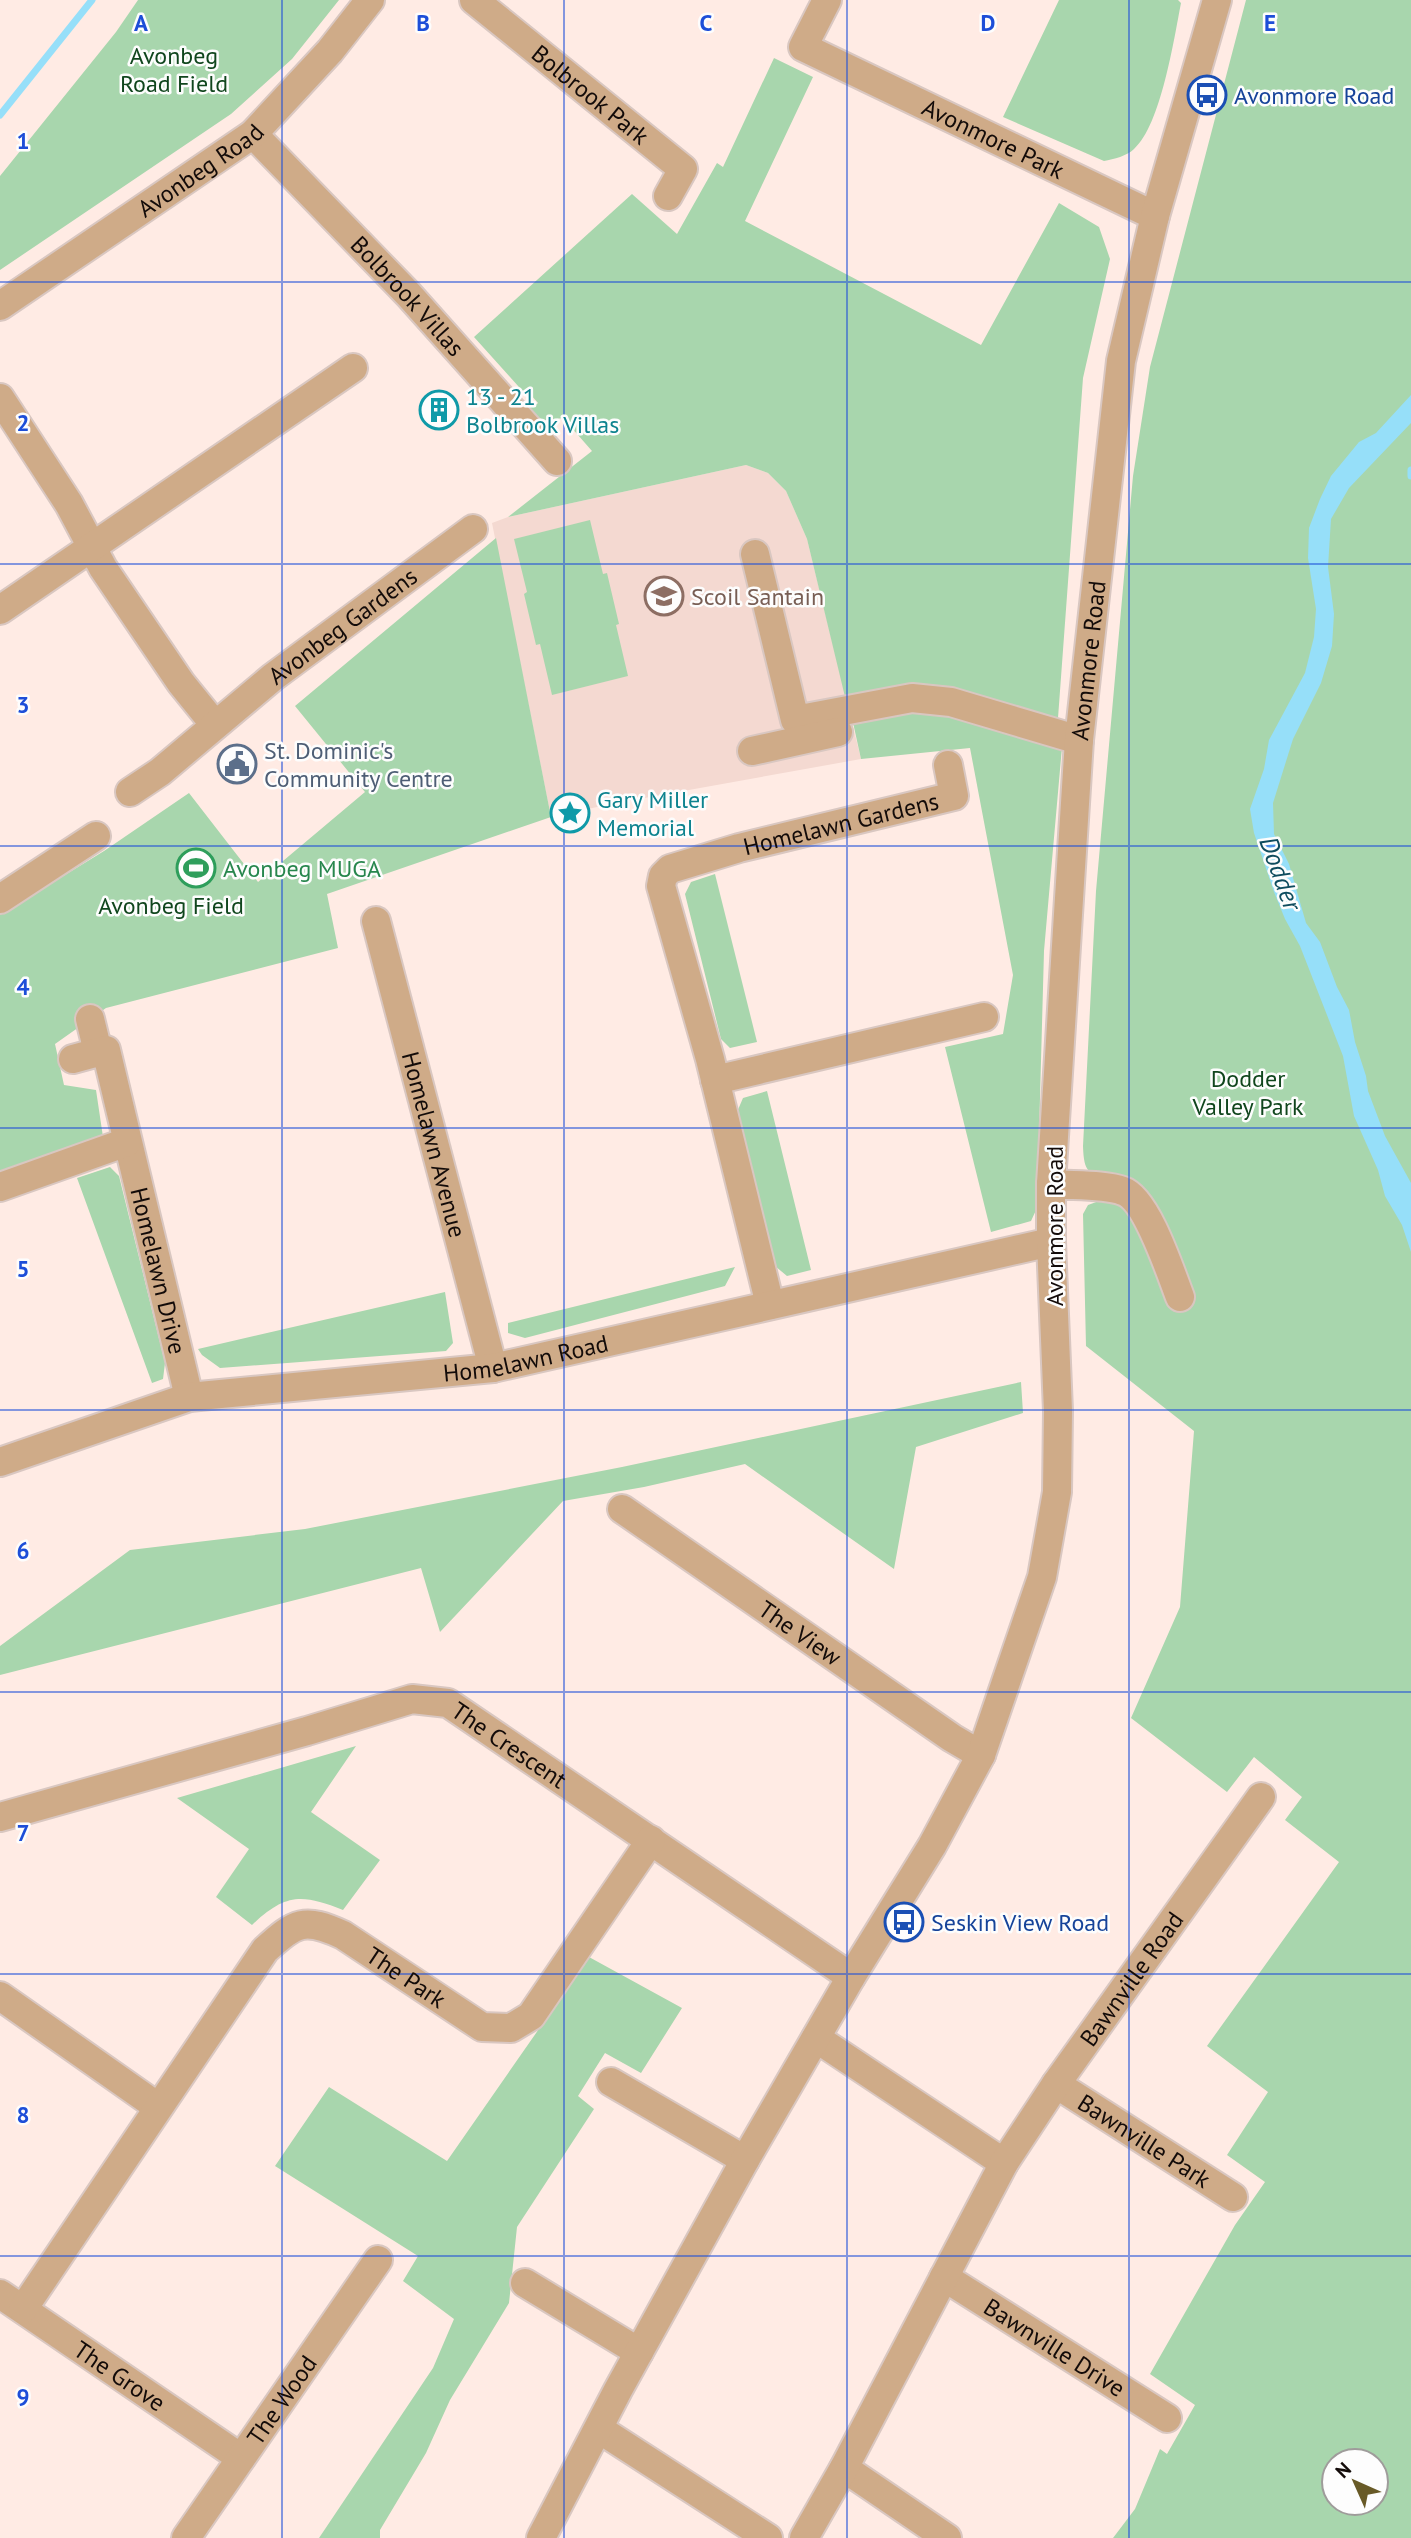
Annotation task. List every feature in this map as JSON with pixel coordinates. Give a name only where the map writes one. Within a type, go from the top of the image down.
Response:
[{"type":"street","name":"Avonbeg Road","points":[[0,306],[253,134],[330,51],[370,0]]},
{"type":"street","name":"Bolbrook Park","points":[[474,0],[684,169],[668,196]]},
{"type":"street","name":"Avonmore Park","points":[[827,0],[803,47],[1155,216]]},
{"type":"street","name":"Avonmore Road","points":[[981,1755],[1042,1577],[1057,1492],[1058,1411],[1051,1185],[1079,740],[1121,361],[1155,216],[1217,0]]},
{"type":"street","name":"Bolbrook Villas","points":[[253,134],[410,295],[557,461]]},
{"type":"street","points":[[0,610],[353,368]]},
{"type":"street","points":[[0,398],[69,504],[91,547],[181,683],[215,725]]},
{"type":"street","name":"Avonbeg Gardens","points":[[130,792],[160,772],[272,677],[473,529]]},
{"type":"street","points":[[755,554],[797,730]]},
{"type":"street","points":[[752,751],[797,730],[843,721],[912,698],[951,702],[1079,740]]},
{"type":"street","name":"Homelawn Gardens","points":[[770,1305],[715,1080],[661,886],[663,876],[670,869],[739,848],[954,796],[948,765]]},
{"type":"street","points":[[0,900],[96,836]]},
{"type":"street","name":"Homelawn Avenue","points":[[376,921],[493,1368]]},
{"type":"street","points":[[715,1080],[984,1017]]},
{"type":"street","name":"Homelawn Drive","points":[[90,1019],[86,1055],[106,1050],[189,1397]]},
{"type":"street","points":[[0,1187],[127,1142]]},
{"type":"street","points":[[1051,1185],[1111,1189],[1127,1193],[1140,1207],[1156,1236],[1180,1297]]},
{"type":"street","name":"Homelawn Road","points":[[0,1462],[189,1397],[493,1368],[1051,1242]]},
{"type":"street","name":"The View","points":[[622,1509],[981,1755]]},
{"type":"street","name":"The Crescent","points":[[0,1816],[295,1735],[412,1699],[448,1703],[851,1977]]},
{"type":"street","points":[[541,2538],[745,2160],[851,1977],[932,1846],[981,1755]]},
{"type":"street","name":"Bawnville Road","points":[[804,2538],[844,2468],[1004,2163],[1056,2084],[1261,1797]]},
{"type":"street","name":"The Park","points":[[11,2302],[158,2107],[265,1950],[283,1933],[304,1923],[324,1926],[343,1935],[482,2027],[511,2028],[531,2016],[650,1840]]},
{"type":"street","points":[[0,1996],[158,2107]]},
{"type":"street","points":[[816,2038],[1004,2163]]},
{"type":"street","points":[[611,2082],[745,2160]]},
{"type":"street","name":"Bawnville Park","points":[[1056,2084],[1233,2197]]},
{"type":"street","name":"The Wood","points":[[186,2538],[378,2260]]},
{"type":"street","name":"Bawnville Drive","points":[[944,2277],[1167,2418]]},
{"type":"street","points":[[525,2283],[639,2352]]},
{"type":"street","name":"The Grove","points":[[11,2302],[240,2458]]},
{"type":"street","points":[[599,2429],[768,2538]]},
{"type":"street","points":[[844,2468],[947,2538]]},
{"type":"shaded area","name":"Scoil Santain","points":[[746,465],[768,473],[786,491],[807,539],[861,759],[551,817],[492,523],[508,517]]},
{"type":"green space","name":"Avonbeg Road Field","points":[[138,0],[339,0],[292,59],[231,114],[0,270],[0,176],[116,32]]},
{"type":"green space","points":[[1059,0],[1178,0],[1181,3],[1165,80],[1152,121],[1134,149],[1124,155],[1104,161],[1003,117]]},
{"type":"green space","name":"Dodder Valley Park","points":[[1246,0],[1411,0],[1411,2538],[1113,2538],[1135,2509],[1160,2449],[1167,2454],[1195,2405],[1150,2374],[1235,2225],[1265,2182],[1227,2155],[1268,2092],[1207,2046],[1339,1862],[1285,1820],[1302,1797],[1254,1757],[1227,1792],[1131,1718],[1180,1607],[1194,1431],[1086,1346],[1083,1214],[1088,1205],[1099,1201],[1108,1202],[1112,1182],[1089,1171],[1083,1146],[1096,891],[1133,476],[1150,367]]},
{"type":"green space","points":[[774,58],[813,77],[745,221],[981,345],[1059,203],[1099,227],[1110,259],[1083,378],[1058,718],[941,694],[846,701],[807,539],[786,491],[768,473],[746,465],[508,517],[592,451],[563,418],[541,421],[524,410],[531,403],[534,406],[538,403],[530,394],[527,396],[474,337],[632,194],[677,234],[717,163],[723,167]]},
{"type":"green space","points":[[590,520],[603,574],[607,573],[628,676],[552,695],[540,644],[536,645],[514,539]]},
{"type":"green space","name":"Avonbeg Field","points":[[496,538],[551,817],[327,894],[338,948],[106,1008],[55,1044],[64,1085],[96,1090],[103,1137],[0,1172],[0,915],[104,851],[189,793],[258,882],[365,792],[295,706]]},
{"type":"green space","points":[[929,706],[1062,747],[1044,951],[1037,1208],[1031,1221],[991,1232],[945,1047],[1003,1034],[1013,975],[970,748],[861,759],[852,718]]},
{"type":"green space","points":[[715,874],[757,1042],[730,1048],[721,1039],[685,894],[691,882]]},
{"type":"green space","points":[[767,1091],[811,1270],[787,1276],[775,1266],[737,1112],[743,1098]]},
{"type":"green space","points":[[110,1167],[119,1176],[165,1363],[163,1379],[152,1383],[77,1178]]},
{"type":"green space","points":[[735,1267],[725,1286],[525,1338],[508,1333],[508,1323]]},
{"type":"green space","points":[[445,1292],[453,1343],[446,1351],[220,1368],[198,1349]]},
{"type":"green space","points":[[1021,1382],[1023,1413],[916,1447],[894,1569],[745,1464],[644,1487],[563,1501],[440,1632],[421,1568],[0,1675],[0,1646],[130,1550],[305,1529],[622,1467]]},
{"type":"green space","points":[[356,1746],[311,1812],[380,1860],[343,1910],[316,1901],[295,1899],[275,1907],[252,1925],[216,1897],[249,1849],[177,1798]]},
{"type":"green space","points":[[589,1957],[682,2008],[641,2073],[605,2053],[578,2096],[594,2109],[517,2227],[509,2303],[450,2400],[426,2453],[380,2530],[380,2538],[319,2538],[433,2368],[454,2319],[403,2281],[418,2256],[275,2166],[329,2087],[447,2161]]},
{"type":"water","name":"Dodder","points":[[1411,395],[1411,423],[1349,488],[1331,519],[1328,567],[1334,614],[1332,646],[1321,683],[1293,739],[1273,803],[1274,834],[1289,864],[1306,923],[1320,942],[1349,1010],[1368,1091],[1385,1136],[1411,1183],[1411,1252],[1402,1225],[1385,1196],[1378,1170],[1354,1116],[1343,1056],[1300,946],[1274,892],[1254,833],[1250,809],[1264,769],[1269,740],[1305,673],[1314,637],[1316,609],[1308,558],[1309,528],[1320,499],[1331,476],[1359,442],[1376,433]]},
{"type":"waterway","points":[[0,115],[92,0]]},
{"type":"waterway","points":[[1411,470],[1411,476]]},
{"type":"place","name":"Avonmore Road","points":[[1207,95]]},
{"type":"place","name":"13 - 21 Bolbrook Villas","points":[[439,410]]},
{"type":"place","name":"Scoil Santain","points":[[664,596]]},
{"type":"place","name":"St. Dominic's Community Centre","points":[[237,764]]},
{"type":"place","name":"Gary Miller Memorial","points":[[570,813]]},
{"type":"place","name":"Avonbeg MUGA","points":[[196,868]]},
{"type":"place","name":"Seskin View Road","points":[[904,1922]]}]
